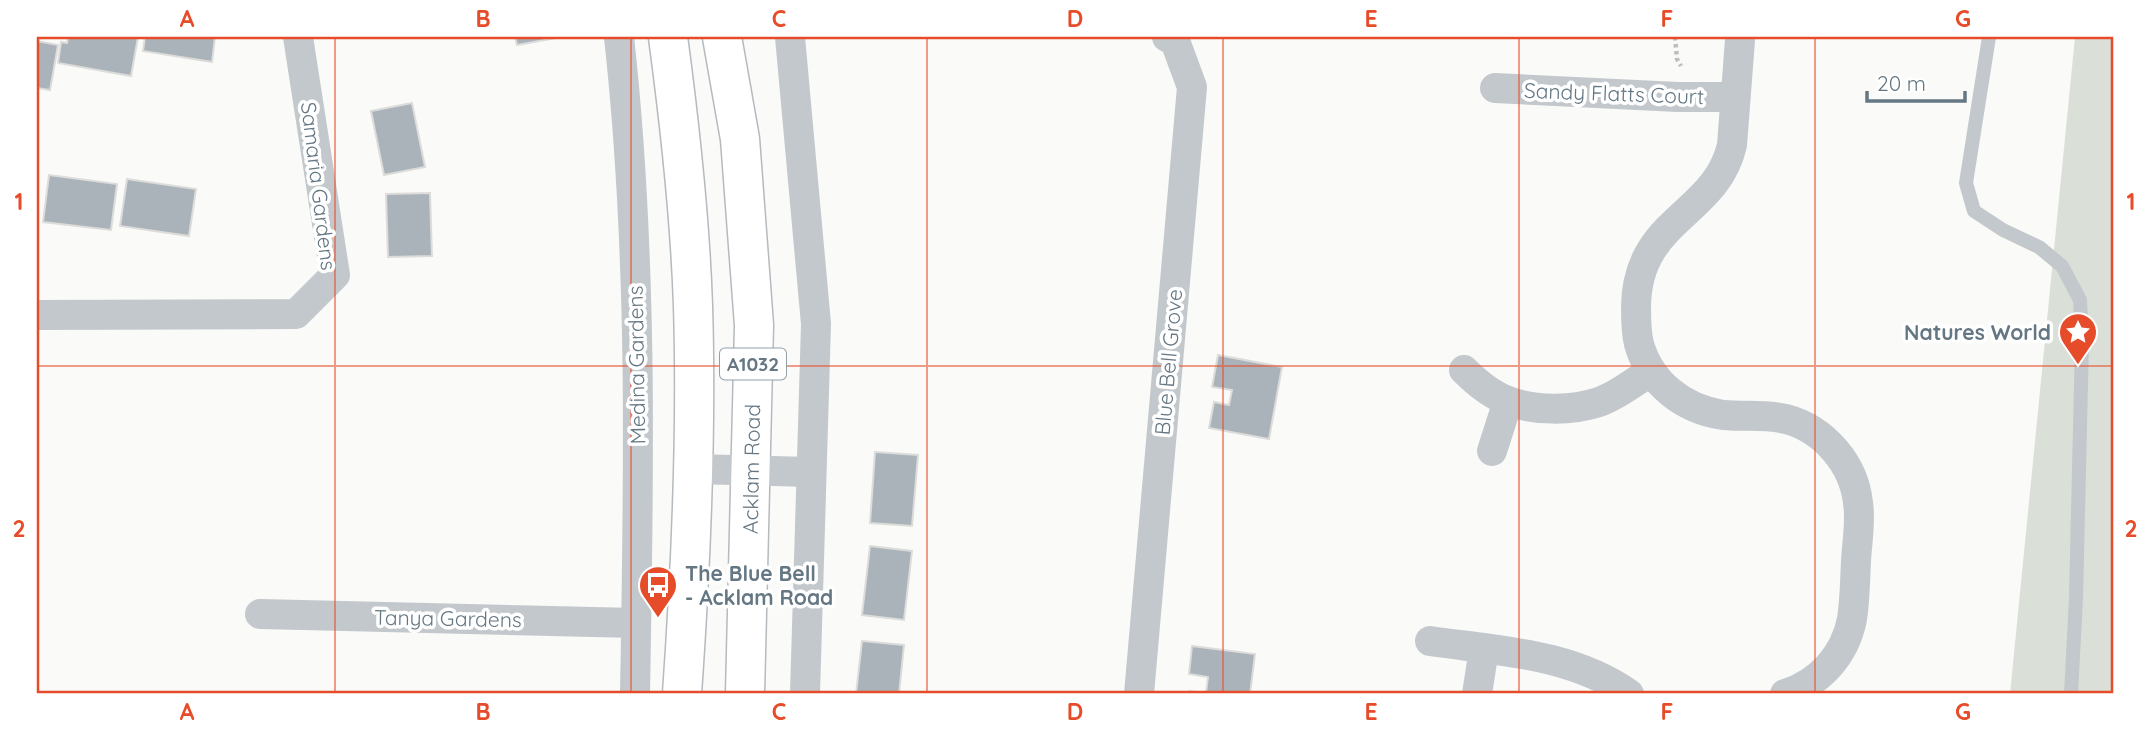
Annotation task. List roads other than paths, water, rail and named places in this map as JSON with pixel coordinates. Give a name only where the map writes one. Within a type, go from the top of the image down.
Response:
[{"type":"main road","name":"A1032","points":[[668,37],[682,137],[693,308],[692,469],[682,694]]},
{"type":"main road","name":"Acklam Road","points":[[722,37],[740,139],[754,325],[745,694]]},
{"type":"street","name":"Samaria Gardens","points":[[37,315],[296,314],[335,275],[298,37]]},
{"type":"street","name":"Medina Gardens","points":[[618,37],[629,131],[637,348],[635,694]]},
{"type":"street","points":[[790,37],[816,324],[805,694]]},
{"type":"street","name":"Blue Bell Grove","points":[[1139,694],[1192,87],[1175,41],[1167,37]]},
{"type":"street","points":[[1740,40],[1729,161],[1707,191],[1653,245],[1638,282],[1636,324],[1638,342],[1650,372],[1667,390],[1692,406],[1723,415],[1786,419],[1811,429],[1828,443],[1846,464],[1852,477],[1859,505],[1853,613],[1849,633],[1833,662],[1821,674],[1809,684],[1786,694]]},
{"type":"street","name":"Sandy Flatts Court","points":[[1495,88],[1678,97],[1734,97]]},
{"type":"street","points":[[1464,370],[1483,386],[1508,401],[1540,408],[1588,405],[1611,397],[1650,372]]},
{"type":"street","points":[[1492,451],[1508,401]]},
{"type":"street","points":[[692,469],[811,472]]},
{"type":"street","name":"Tanya Gardens","points":[[260,614],[636,623]]},
{"type":"street","points":[[1430,641],[1555,660],[1597,676],[1629,694]]},
{"type":"street","points":[[1477,694],[1485,649]]},
{"type":"lane","points":[[1989,37],[1966,184],[1974,211],[2003,230],[2039,247],[2062,266],[2080,300],[2082,355],[2071,694]]},
{"type":"place","name":"Natures World","points":[[2078,366]]},
{"type":"place","name":"The Blue Bell - Acklam Road","points":[[658,619]]}]
